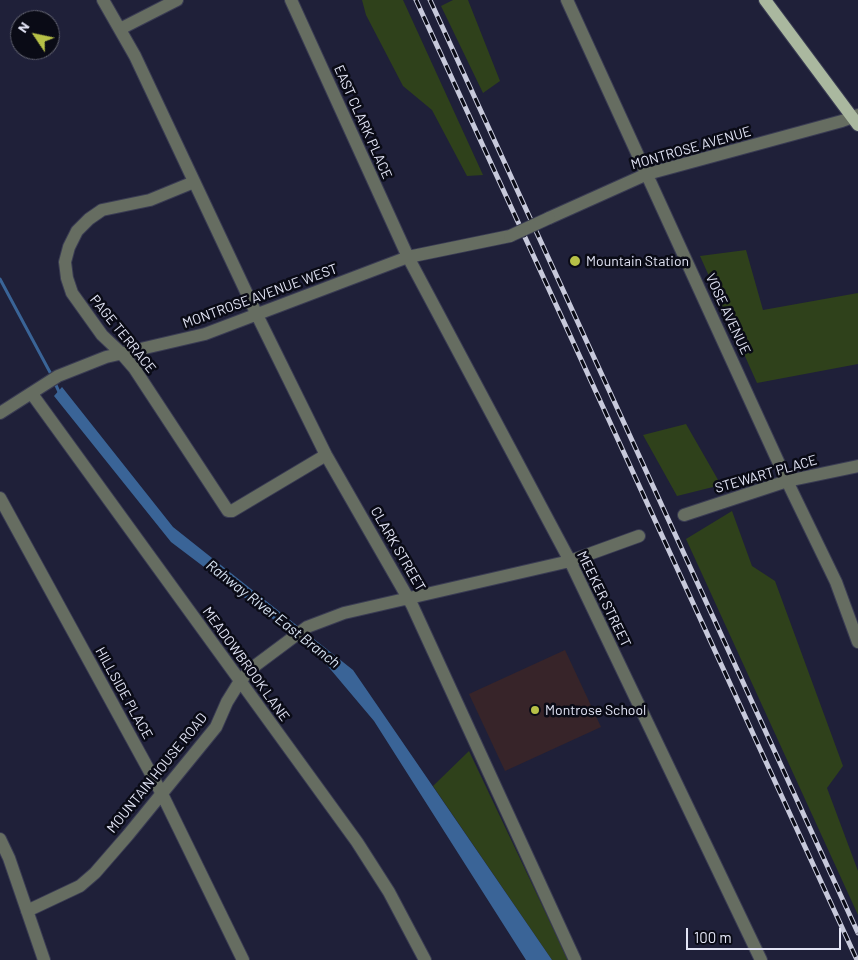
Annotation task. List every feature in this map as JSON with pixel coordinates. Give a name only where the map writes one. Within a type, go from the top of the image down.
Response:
[{"type":"main road","points":[[765,0],[856,119]]},
{"type":"street","name":"CLARK STREET","points":[[104,0],[135,56],[257,315],[326,455],[409,598],[455,694],[575,960]]},
{"type":"street","points":[[120,29],[177,0]]},
{"type":"street","name":"EAST CLARK PLACE","points":[[291,0],[408,257]]},
{"type":"street","name":"VOSE AVENUE","points":[[567,0],[787,481],[836,582],[858,642]]},
{"type":"street","name":"MONTROSE AVENUE","points":[[510,236],[647,174],[856,119]]},
{"type":"street","name":"PAGE TERRACE","points":[[194,182],[150,200],[102,210],[89,219],[77,231],[69,247],[65,262],[67,278],[72,293],[102,335],[122,353],[134,368],[228,511],[232,511],[326,455]]},
{"type":"street","name":"MONTROSE AVENUE WEST","points":[[0,413],[52,380],[106,357],[154,348],[206,334],[408,257],[510,236]]},
{"type":"street","name":"MEEKER STREET","points":[[408,257],[570,561],[761,960]]},
{"type":"street","name":"MEADOWBROOK LANE","points":[[32,394],[375,868],[410,929],[424,960]]},
{"type":"street","name":"STEWART PLACE","points":[[684,515],[787,481],[858,466]]},
{"type":"street","name":"HILLSIDE PLACE","points":[[0,498],[162,794],[243,960]]},
{"type":"street","name":"MOUNTAIN HOUSE ROAD","points":[[27,911],[80,886],[94,873],[162,794],[216,727],[227,702],[240,681],[252,668],[307,627],[344,613],[570,561],[639,536]]},
{"type":"street","points":[[0,839],[3,855],[27,911],[44,960]]},
{"type":"shaded area","name":"Montrose School","points":[[565,650],[601,727],[505,771],[469,694]]},
{"type":"green space","points":[[362,0],[403,0],[483,175],[467,176],[432,110],[403,86],[366,15]]},
{"type":"green space","points":[[453,0],[468,0],[500,81],[483,93],[441,6]]},
{"type":"green space","points":[[746,250],[763,310],[858,293],[858,364],[757,383],[700,256]]},
{"type":"green space","points":[[686,424],[721,485],[677,496],[643,435]]},
{"type":"green space","points":[[732,511],[752,566],[775,581],[843,766],[827,788],[858,871],[858,915],[686,539]]},
{"type":"green space","points":[[469,751],[568,960],[552,960],[433,786]]},
{"type":"water","points":[[62,387],[173,527],[353,670],[552,960],[526,960],[374,721],[315,651],[171,542],[54,396]]},
{"type":"waterway","name":"Rahway River East Branch","points":[[0,279],[52,376]]},
{"type":"waterway","name":"Rahway River East Branch","points":[[54,381],[60,394]]},
{"type":"railway","points":[[416,0],[857,960]]},
{"type":"railway","points":[[430,0],[858,933]]},
{"type":"place","name":"Mountain Station","points":[[575,261]]},
{"type":"place","name":"Montrose School","points":[[535,710]]}]
